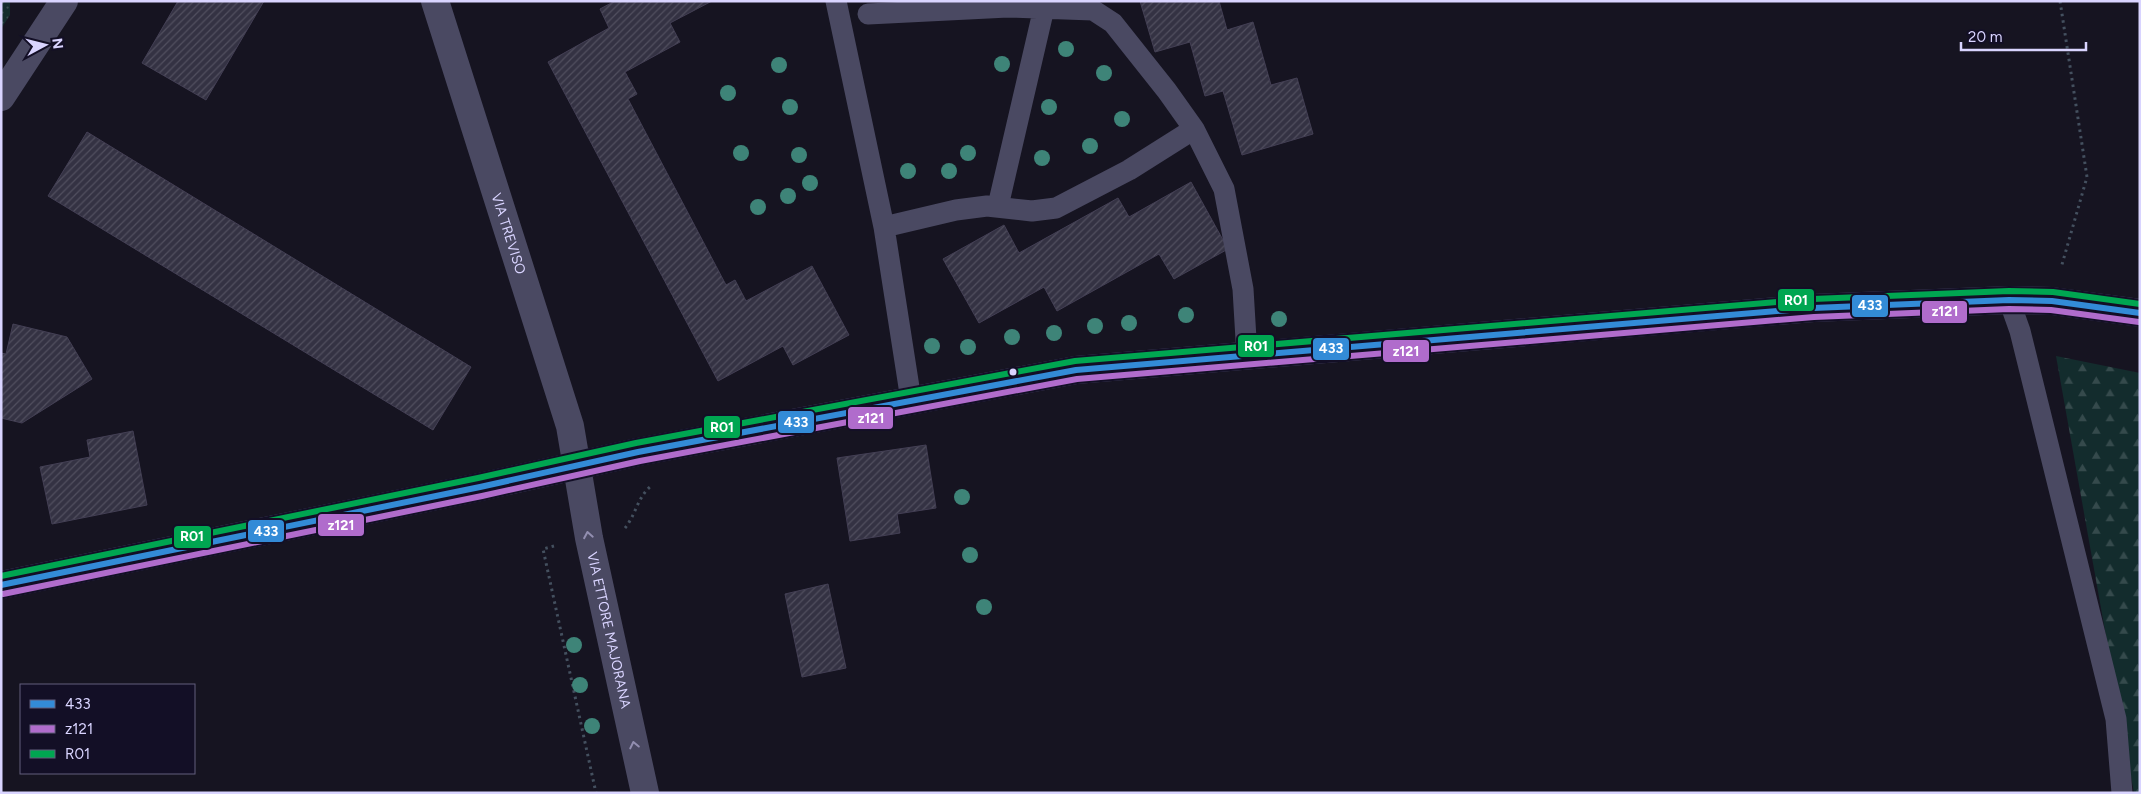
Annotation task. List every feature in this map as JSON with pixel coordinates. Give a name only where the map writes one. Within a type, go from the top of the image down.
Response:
[{"type":"street","points":[[1,97],[64,1]]},
{"type":"street","name":"VIA TREVISO","points":[[435,1],[556,378],[570,426],[578,466]]},
{"type":"street","points":[[1,585],[638,452],[1076,370],[1813,308],[2009,300],[2052,301],[2140,313]]},
{"type":"street","name":"VIA ETTORE MAJORANA","points":[[578,466],[589,538],[645,793]]},
{"type":"lane","points":[[836,1],[884,227],[911,400]]},
{"type":"lane","points":[[868,14],[1008,6],[1093,10],[1113,23],[1167,91],[1194,129],[1219,176],[1231,215],[1243,290],[1247,356]]},
{"type":"lane","points":[[998,206],[1044,8]]},
{"type":"lane","points":[[884,227],[956,210],[998,206],[1032,211],[1056,208],[1129,170],[1194,129]]},
{"type":"lane","points":[[2009,300],[2020,331],[2116,719],[2122,793]]},
{"type":"path","points":[[2052,301],[2087,177],[2060,1]]},
{"type":"path","points":[[619,531],[625,528],[633,518],[645,491],[653,484]]},
{"type":"path","points":[[562,544],[543,548],[596,793]]},
{"type":"green space","points":[[1,1],[10,1],[10,15],[1,29]]},
{"type":"green space","points":[[2056,356],[2140,373],[2140,793],[2134,793]]},
{"type":"building","points":[[178,1],[264,1],[206,100],[142,63]]},
{"type":"building","points":[[615,1],[712,1],[670,23],[680,42],[625,72],[637,94],[628,99],[726,285],[735,280],[746,301],[812,266],[849,335],[793,365],[783,346],[718,381],[548,62],[609,28],[600,9]]},
{"type":"building","points":[[1140,1],[1219,1],[1227,30],[1253,22],[1271,85],[1297,78],[1313,134],[1242,155],[1223,91],[1205,96],[1190,42],[1155,52]]},
{"type":"building","points":[[87,132],[471,367],[433,430],[48,196]]},
{"type":"building","points":[[1191,182],[1228,249],[1174,279],[1159,254],[1057,311],[1044,287],[979,323],[943,259],[1004,225],[1019,253],[1118,198],[1129,217]]},
{"type":"building","points":[[13,324],[67,337],[92,379],[22,423],[1,418],[1,353],[6,354]]},
{"type":"building","points":[[133,431],[147,505],[52,524],[40,467],[90,457],[87,440]]},
{"type":"building","points":[[926,445],[936,508],[897,514],[900,533],[850,541],[837,458]]},
{"type":"building","points":[[828,584],[846,668],[802,677],[785,594]]},
{"type":"transit line","name":"R01","points":[[1,576],[478,478],[636,443],[1075,361],[1813,299],[2009,291],[2053,292],[2140,304]]},
{"type":"transit line","name":"433","points":[[1,585],[480,487],[638,452],[1076,370],[1813,308],[2009,300],[2052,301],[2140,313]]},
{"type":"transit line","name":"z121","points":[[3,594],[482,496],[640,461],[1077,379],[1814,317],[2009,309],[2051,310],[2139,322]]}]
